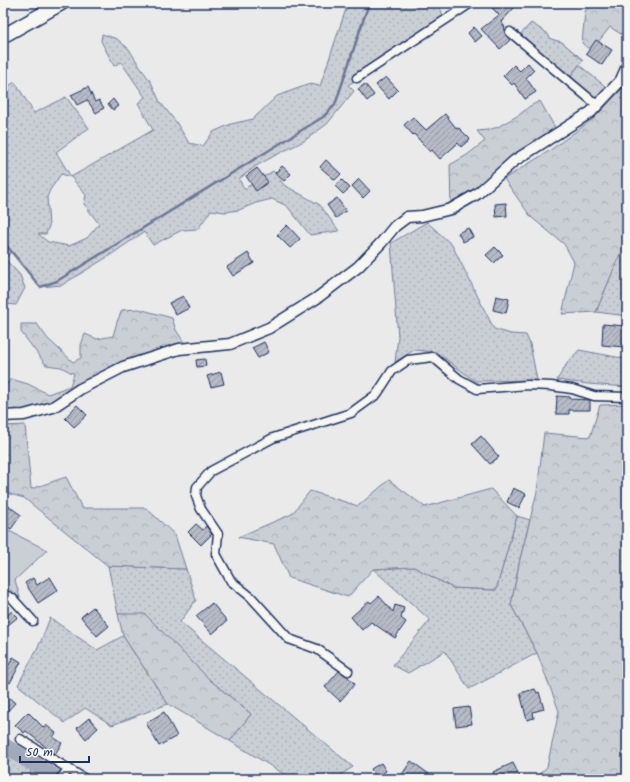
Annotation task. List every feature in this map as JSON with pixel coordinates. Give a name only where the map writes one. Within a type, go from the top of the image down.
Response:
[{"type":"highway","points":[[3,36],[62,3]]},
{"type":"street","points":[[357,78],[471,3]]},
{"type":"street","points":[[510,32],[597,105]]},
{"type":"street","points":[[3,416],[24,415],[53,407],[80,389],[123,367],[179,349],[230,344],[269,328],[317,298],[358,267],[395,226],[407,217],[422,216],[451,209],[478,194],[514,161],[590,112],[621,80],[627,66]]},
{"type":"street","points":[[348,671],[317,649],[290,639],[251,597],[231,581],[216,554],[218,534],[201,509],[196,496],[197,487],[211,471],[273,438],[352,413],[377,394],[392,372],[408,360],[433,357],[459,379],[477,389],[528,385],[551,386],[572,389],[594,396],[627,397]]},
{"type":"street","points":[[3,594],[12,598],[34,621]]},
{"type":"street","points":[[20,739],[65,774],[85,779]]},
{"type":"green space","points":[[348,3],[438,3],[445,20],[348,85],[354,91],[327,124],[304,141],[256,166],[239,179],[244,189],[273,171],[284,185],[320,205],[339,231],[310,235],[287,206],[272,199],[256,203],[239,210],[224,212],[211,210],[198,229],[182,230],[153,245],[144,232],[62,285],[40,287],[11,252],[5,259],[20,275],[25,288],[16,305],[6,304],[3,296],[3,89],[15,82],[34,113],[66,97],[89,128],[56,152],[71,177],[153,130],[138,103],[145,97],[121,62],[114,66],[101,41],[102,34],[117,39],[129,49],[151,82],[160,102],[176,122],[189,143],[203,146],[213,132],[231,124],[253,119],[277,96],[310,84],[320,86]],"holes":[[[61,174],[71,177],[86,195],[84,204],[99,224],[87,238],[69,246],[48,242],[38,234],[46,234],[49,226],[47,197]]]},
{"type":"green space","points":[[594,3],[627,3],[627,38],[610,27],[591,51],[582,43],[585,11]]},
{"type":"green space","points":[[531,23],[547,33],[551,39],[562,42],[583,60],[568,80],[517,38]]},
{"type":"green space","points":[[579,65],[611,91],[597,105],[568,80]]},
{"type":"green space","points":[[627,83],[627,254],[620,254],[596,312],[562,314],[574,262],[564,244],[531,217],[504,179],[549,151],[593,119]]},
{"type":"green space","points":[[540,101],[558,133],[451,209],[450,165],[467,155],[485,141],[477,131],[498,127]]},
{"type":"green space","points":[[427,222],[452,245],[494,329],[511,334],[526,335],[530,344],[537,380],[475,381],[436,352],[414,350],[395,362],[398,337],[391,243]]},
{"type":"green space","points":[[620,254],[627,254],[627,316],[596,312]]},
{"type":"green space","points":[[139,309],[172,318],[176,330],[188,348],[123,367],[53,407],[3,416],[3,389],[11,379],[28,384],[48,394],[70,386],[74,374],[61,367],[46,365],[21,332],[21,324],[37,324],[48,339],[73,362],[81,358],[81,345],[85,334],[97,339],[113,336],[122,310]]},
{"type":"green space","points":[[579,350],[627,359],[627,387],[557,380],[568,362]]},
{"type":"green space","points":[[627,404],[627,779],[534,779],[547,767],[559,711],[537,653],[511,605],[520,559],[537,492],[544,433],[590,437],[600,405]]},
{"type":"green space","points":[[25,425],[31,489],[66,477],[82,508],[146,508],[175,535],[186,569],[108,566],[24,498],[3,492],[3,426]]},
{"type":"green space","points":[[389,480],[425,507],[491,489],[517,516],[496,590],[453,588],[414,567],[373,569],[348,597],[289,578],[274,544],[238,537],[292,514],[310,491],[358,506]]},
{"type":"green space","points":[[517,516],[530,520],[520,559],[511,605],[537,653],[469,689],[445,651],[408,673],[393,665],[430,620],[373,569],[414,567],[453,588],[496,590]]},
{"type":"green space","points":[[3,528],[47,550],[15,580],[20,598],[3,584]]},
{"type":"green space","points":[[108,566],[186,569],[196,600],[180,622],[353,767],[334,779],[292,779],[230,741],[251,714],[210,680],[145,615],[118,614]]},
{"type":"green space","points":[[118,614],[145,614],[210,680],[251,714],[230,741],[168,704],[123,636]]},
{"type":"green space","points":[[50,618],[97,650],[123,636],[168,704],[112,725],[85,708],[65,723],[18,685],[41,641]]},
{"type":"green space","points":[[3,745],[30,762],[31,779],[3,779]]},
{"type":"building","points":[[496,3],[508,3],[514,8],[501,22],[505,27],[505,34],[510,40],[500,49],[481,29],[499,15],[492,8]]},
{"type":"building","points":[[474,27],[482,36],[475,42],[468,33]]},
{"type":"building","points":[[596,40],[612,50],[602,65],[586,54]]},
{"type":"building","points":[[528,63],[534,70],[526,78],[536,92],[525,99],[514,83],[512,85],[503,76],[514,65],[520,71]]},
{"type":"building","points":[[386,77],[398,90],[389,99],[376,85]]},
{"type":"building","points":[[365,84],[374,95],[367,101],[358,89]]},
{"type":"building","points":[[88,87],[95,102],[99,100],[104,108],[96,113],[87,100],[77,105],[71,95]]},
{"type":"building","points":[[113,99],[118,106],[113,110],[108,104]]},
{"type":"building","points":[[445,114],[457,129],[459,128],[470,139],[461,147],[458,143],[440,159],[432,150],[430,152],[404,125],[413,117],[426,130]]},
{"type":"building","points":[[326,160],[341,174],[335,180],[320,167]]},
{"type":"building","points":[[282,166],[291,174],[284,181],[275,173]]},
{"type":"building","points":[[257,168],[268,182],[256,191],[246,176]]},
{"type":"building","points":[[359,179],[370,191],[363,198],[352,186]]},
{"type":"building","points":[[342,180],[350,188],[343,194],[335,186]]},
{"type":"building","points":[[337,198],[346,211],[336,218],[327,205]]},
{"type":"building","points":[[506,203],[507,216],[496,217],[495,204]]},
{"type":"building","points":[[287,225],[300,239],[290,248],[277,235]]},
{"type":"building","points":[[468,228],[473,237],[463,242],[458,233]]},
{"type":"building","points":[[495,247],[503,255],[494,263],[486,255]]},
{"type":"building","points":[[248,253],[254,263],[233,276],[227,267]]},
{"type":"building","points":[[183,296],[189,308],[176,315],[169,303]]},
{"type":"building","points":[[496,296],[509,299],[506,313],[493,310]]},
{"type":"building","points":[[603,324],[625,326],[624,347],[602,345]]},
{"type":"building","points":[[264,342],[269,352],[258,358],[252,348]]},
{"type":"building","points":[[205,359],[206,366],[197,367],[196,360]]},
{"type":"building","points":[[221,372],[224,384],[211,387],[207,376]]},
{"type":"building","points":[[557,396],[570,397],[570,399],[590,400],[590,410],[569,410],[569,414],[556,414]]},
{"type":"building","points":[[77,405],[87,415],[74,427],[65,418]]},
{"type":"building","points":[[481,436],[499,457],[490,464],[472,444]]},
{"type":"building","points":[[513,488],[526,494],[519,508],[507,502]]},
{"type":"building","points":[[3,502],[21,515],[11,529],[3,524]]},
{"type":"building","points":[[196,524],[203,530],[206,526],[212,534],[201,545],[188,532]]},
{"type":"building","points":[[50,577],[58,590],[38,603],[25,583],[33,578],[37,585]]},
{"type":"building","points":[[379,596],[393,612],[395,605],[404,608],[401,618],[406,622],[395,638],[371,622],[362,630],[351,617],[369,601],[371,603]]},
{"type":"building","points":[[212,603],[227,621],[212,634],[196,616]]},
{"type":"building","points":[[93,607],[109,626],[97,636],[81,617]]},
{"type":"building","points":[[12,611],[18,617],[3,629],[3,618]]},
{"type":"building","points":[[13,657],[21,662],[10,683],[3,679],[3,661],[9,665]]},
{"type":"building","points":[[339,671],[355,684],[340,701],[325,687]]},
{"type":"building","points":[[535,689],[537,693],[539,692],[544,709],[533,712],[534,718],[527,720],[520,693]]},
{"type":"building","points":[[3,692],[15,703],[3,716]]},
{"type":"building","points":[[469,707],[472,724],[456,726],[454,709]]},
{"type":"building","points":[[28,712],[44,728],[46,725],[56,733],[53,737],[62,743],[55,754],[48,750],[26,731],[24,733],[15,725]]},
{"type":"building","points":[[164,712],[177,736],[159,746],[146,723]]},
{"type":"building","points":[[89,718],[98,728],[86,739],[77,728]]},
{"type":"building","points":[[411,761],[429,774],[425,779],[405,779],[401,776]]},
{"type":"building","points":[[381,763],[386,771],[376,777],[371,769]]},
{"type":"building","points":[[513,763],[521,779],[496,779],[493,772]]},
{"type":"waterway","points":[[3,241],[40,287],[57,281],[323,117],[335,105],[369,3]]},
{"type":"waterway","points":[[3,745],[58,779]]}]
